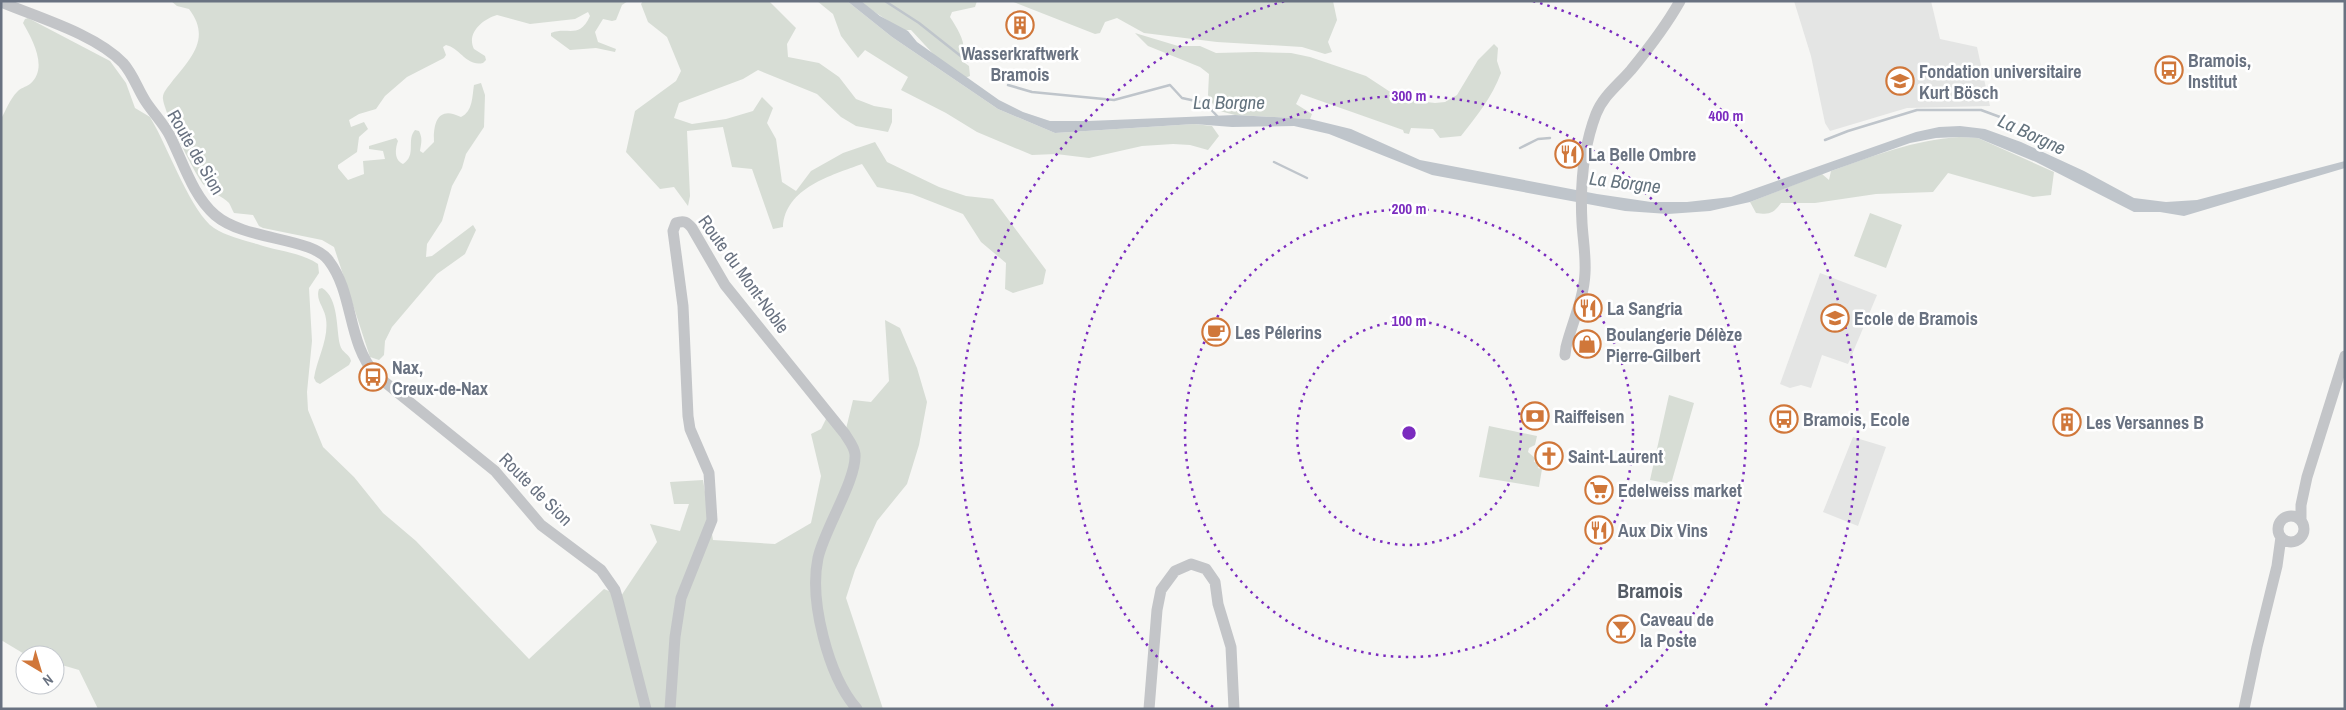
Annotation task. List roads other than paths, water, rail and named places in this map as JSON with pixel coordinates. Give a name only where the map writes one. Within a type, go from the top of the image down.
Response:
[{"type":"street","points":[[1566,355],[1566,347],[1585,275],[1582,211],[1586,148],[1599,107],[1607,95],[1656,40],[1680,1]]},
{"type":"street","name":"Route de Sion","points":[[1,2],[88,39],[122,62],[168,133],[204,203],[215,215],[243,231],[311,247],[325,255],[338,278],[359,349],[368,367],[496,471],[535,519],[593,562],[609,580],[618,600],[646,709]]},
{"type":"street","name":"Route du Mont-Noble","points":[[670,709],[675,637],[682,598],[712,520],[709,473],[690,429],[688,416],[683,306],[673,230],[676,223],[682,221],[688,222],[725,285],[845,434],[853,447],[854,466],[822,541],[818,558],[815,598],[818,618],[839,681],[845,694],[856,709]]},
{"type":"street","points":[[2273,586],[2286,554],[2304,532],[2300,510],[2307,477],[2345,356]]},
{"type":"street","points":[[2244,709],[2257,646],[2273,586],[2281,537],[2279,526],[2296,503],[2307,477]]},
{"type":"street","points":[[2286,517],[2295,516],[2301,520]]},
{"type":"street","points":[[2281,537],[2287,541],[2296,541]]},
{"type":"street","points":[[1149,709],[1157,610],[1161,590],[1175,570],[1190,564],[1206,569],[1215,582],[1218,604],[1231,647],[1234,709]]},
{"type":"waterway","points":[[885,1],[919,23],[967,61]]},
{"type":"waterway","name":"La Borgne","points":[[1008,85],[1032,92],[1114,100],[1170,85],[1182,98],[1205,103],[1218,117]]},
{"type":"waterway","name":"La Borgne","points":[[1825,140],[1917,110],[1981,110],[2000,117]]},
{"type":"waterway","points":[[1520,148],[1538,139],[1550,138]]},
{"type":"waterway","points":[[1274,162],[1307,178]]},
{"type":"place","name":"Wasserkraftwerk Bramois","points":[[1020,25]]},
{"type":"place","name":"Bramois, Institut","points":[[2169,70]]},
{"type":"place","name":"Fondation universitaire Kurt Bösch","points":[[1900,81]]},
{"type":"place","name":"La Belle Ombre","points":[[1569,154]]},
{"type":"place","name":"La Sangria","points":[[1588,308]]},
{"type":"place","name":"Ecole de Bramois","points":[[1835,318]]},
{"type":"place","name":"Les Pélerins","points":[[1216,332]]},
{"type":"place","name":"Boulangerie Délèze Pierre-Gilbert","points":[[1587,344]]},
{"type":"place","name":"Nax, Creux-de-Nax","points":[[373,377]]},
{"type":"place","name":"Raiffeisen","points":[[1535,416]]},
{"type":"place","name":"Bramois, Ecole","points":[[1784,419]]},
{"type":"place","name":"Les Versannes B","points":[[2067,422]]},
{"type":"place","name":"Saint-Laurent","points":[[1549,456]]},
{"type":"place","name":"Edelweiss market","points":[[1599,490]]},
{"type":"place","name":"Aux Dix Vins","points":[[1599,530]]},
{"type":"place","name":"Caveau de la Poste","points":[[1621,629]]},
{"type":"district","name":"Bramois","points":[[1650,590]]}]
